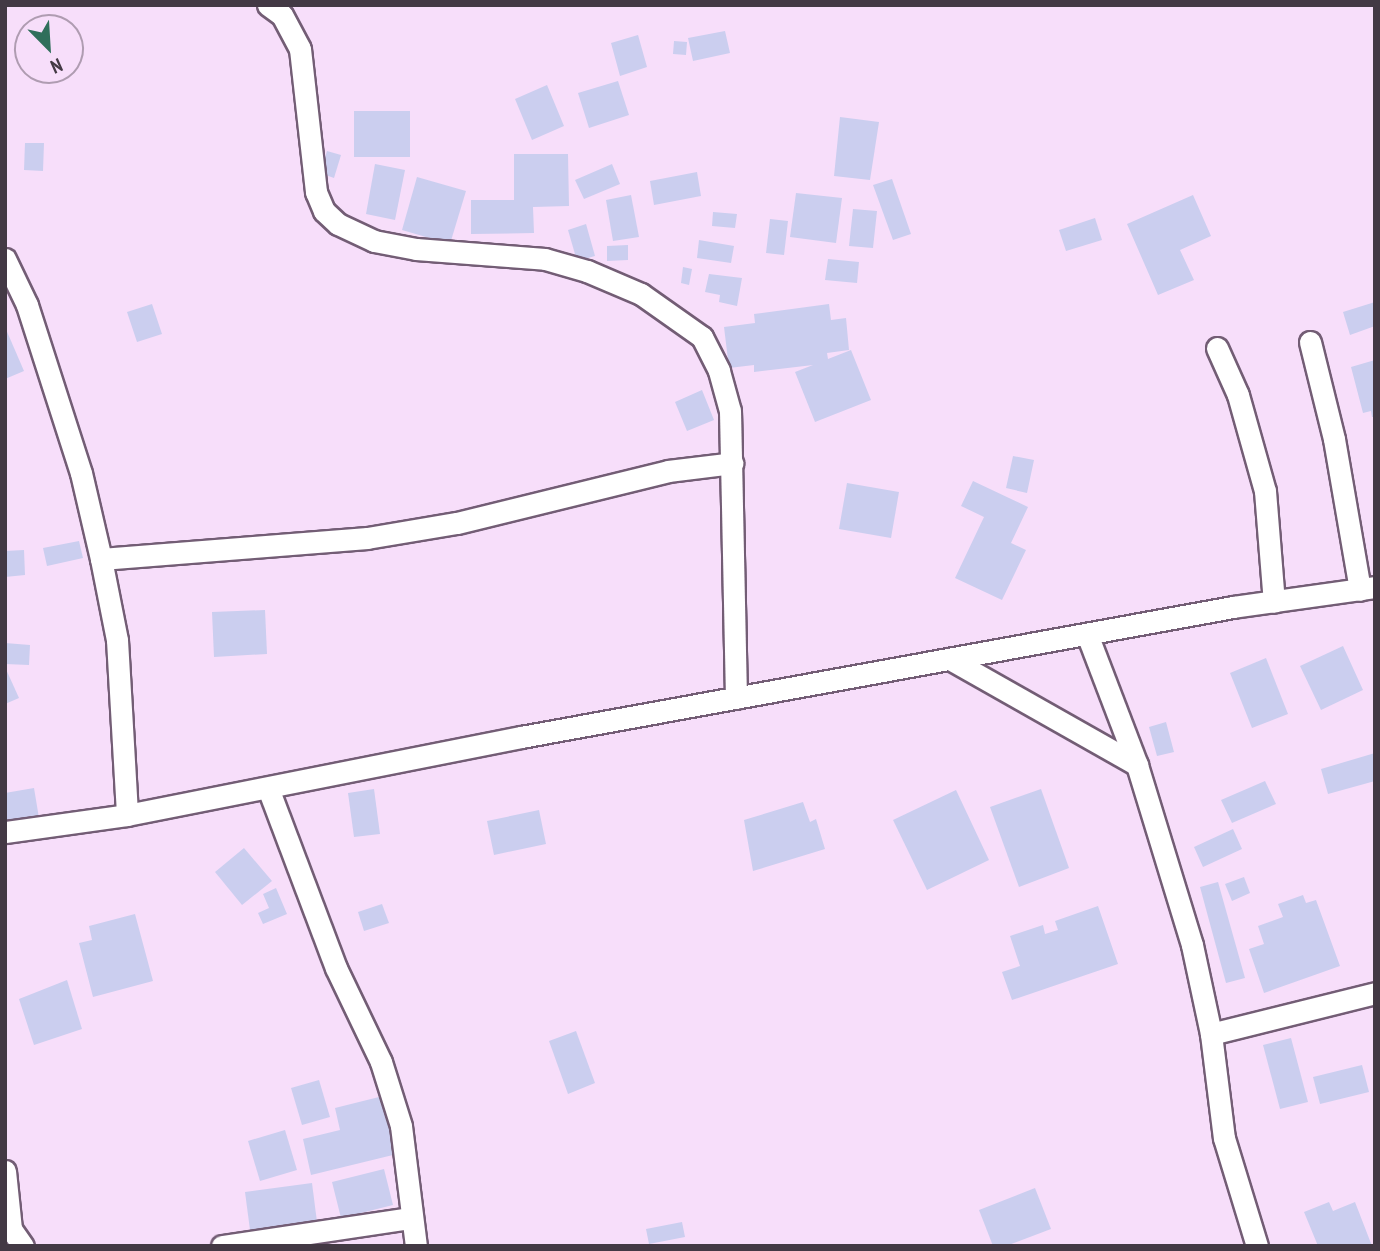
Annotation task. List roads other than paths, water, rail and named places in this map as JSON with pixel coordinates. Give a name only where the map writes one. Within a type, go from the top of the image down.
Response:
[{"type":"street","points":[[268,5],[282,15],[300,49],[316,192],[324,211],[338,224],[374,241],[482,256],[545,259],[641,294],[702,337],[719,371],[730,411],[736,698]]},
{"type":"street","points":[[5,259],[27,305],[81,473],[101,559],[117,640],[127,815]]},
{"type":"street","points":[[5,832],[127,815],[736,698],[1087,634],[1368,588],[1310,342]]},
{"type":"street","points":[[1217,348],[1238,395],[1265,491],[1274,602]]},
{"type":"street","points":[[101,559],[367,538],[457,523],[668,471],[733,463]]},
{"type":"street","points":[[1087,634],[1137,765],[1192,945],[1211,1034],[1224,1138],[1257,1246]]},
{"type":"street","points":[[950,659],[1137,765]]},
{"type":"street","points":[[268,789],[336,968],[381,1062],[401,1126],[409,1218],[416,1246]]},
{"type":"street","points":[[1211,1034],[1375,993]]},
{"type":"street","points":[[5,1171],[11,1228],[23,1246]]},
{"type":"street","points":[[222,1246],[409,1218]]}]
